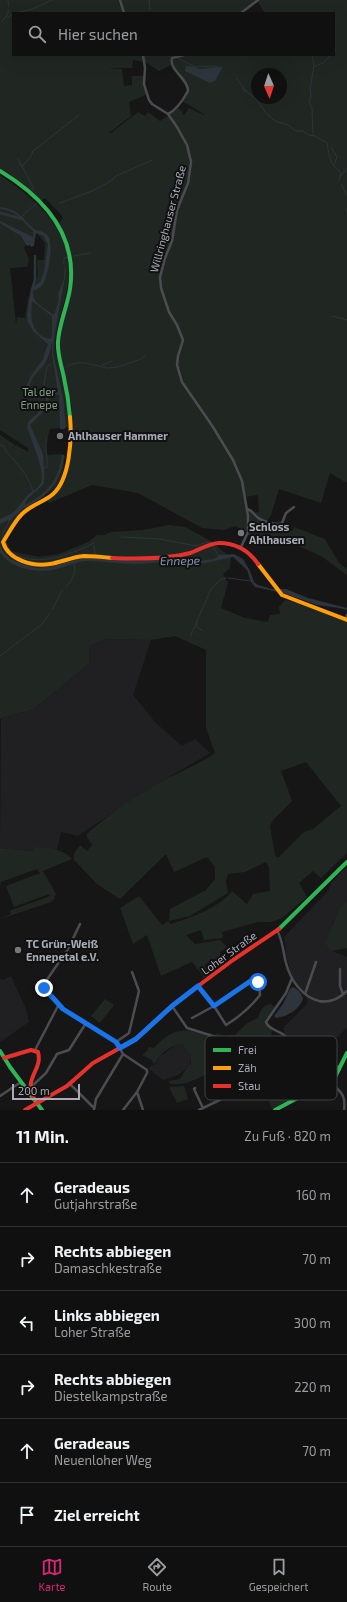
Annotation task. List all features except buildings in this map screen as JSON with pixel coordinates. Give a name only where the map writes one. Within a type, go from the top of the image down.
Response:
[{"type":"street","points":[[120,0],[124,12]]},
{"type":"street","points":[[242,12],[258,0]]},
{"type":"street","name":"Willringhauser Straße","points":[[143,56],[145,68],[144,84],[149,100],[152,104],[168,114],[184,138],[190,153],[191,162],[188,183],[177,210],[172,242],[165,258],[160,276],[161,288],[169,312],[177,325],[183,340],[178,356],[178,373],[184,386],[233,460],[242,481],[247,509],[248,532],[241,547]]},
{"type":"street","points":[[168,114],[177,108],[187,94],[188,90],[187,84],[172,66],[172,58],[180,56]]},
{"type":"street","points":[[0,171],[29,192],[42,204],[58,224],[69,250],[72,266],[70,289],[58,342],[58,351],[70,407],[71,444],[61,485],[56,491],[21,516],[3,542],[3,545],[10,555],[38,564],[50,564],[76,557],[95,556],[139,559],[189,553],[212,544],[241,547],[253,557],[279,593],[286,597],[347,618]]},
{"type":"street","points":[[247,509],[250,509],[259,518],[277,524],[282,523],[286,513],[294,507]]},
{"type":"street","name":"Loher Straße","points":[[25,1110],[70,1084],[93,1063],[136,1039],[172,1006],[249,948],[277,930],[292,918],[347,862]]},
{"type":"street","points":[[80,924],[68,949],[44,986],[44,990],[64,1010],[116,1042],[122,1054],[147,1071],[136,1092],[123,1110]]},
{"type":"street","points":[[277,930],[281,938],[286,964],[292,978],[305,994],[311,998],[326,1001],[334,1000],[346,991]]},
{"type":"street","points":[[305,994],[316,962]]},
{"type":"street","points":[[340,969],[340,986],[343,994]]},
{"type":"street","points":[[116,1042],[129,1033],[139,991],[132,972]]},
{"type":"street","points":[[285,1036],[268,1026],[266,1022],[286,993],[292,978]]},
{"type":"street","points":[[192,1018],[214,1006],[252,980],[255,980],[259,984],[260,995],[248,1009],[226,1025],[214,1006],[198,986]]},
{"type":"street","points":[[36,1050],[59,1004]]},
{"type":"street","points":[[172,1006],[185,1026],[189,1029],[210,1036]]},
{"type":"street","points":[[28,1089],[46,1073],[57,1054],[69,1050],[86,1023]]},
{"type":"street","points":[[2,1059],[31,1050],[36,1050]]},
{"type":"street","points":[[28,1089],[40,1059],[40,1054],[36,1050]]},
{"type":"street","points":[[0,1051],[2,1059],[28,1089],[42,1110]]},
{"type":"street","points":[[337,1071],[347,1053]]},
{"type":"street","points":[[94,1109],[96,1099],[122,1054]]},
{"type":"street","points":[[7,1063],[8,1059],[13,1056]]},
{"type":"street","points":[[0,1096],[21,1082]]},
{"type":"street","points":[[70,1084],[94,1109]]},
{"type":"street","points":[[195,1088],[194,1089],[203,1108]]},
{"type":"street","points":[[337,1089],[344,1096],[344,1110]]},
{"type":"street","points":[[136,1092],[143,1110]]},
{"type":"street","points":[[199,1110],[220,1100]]},
{"type":"street","points":[[275,1110],[294,1100]]},
{"type":"shaded area","points":[[107,639],[151,640],[133,695],[156,723],[182,746],[195,739],[210,753],[142,793],[78,836],[61,832],[57,850],[34,847],[32,851],[0,848],[1,718],[34,709],[89,664],[89,646]]},
{"type":"shaded area","points":[[347,866],[347,901],[339,909],[332,923],[332,951],[347,957],[347,1027],[337,1038],[337,1036],[286,1036],[284,1032],[284,1027],[307,1004],[308,1000],[291,974],[284,937],[328,891],[331,883]]},
{"type":"shaded area","points":[[11,976],[26,1009],[29,1022],[0,1042],[0,978],[2,980]]},
{"type":"shaded area","points":[[179,1043],[184,1046],[191,1056],[190,1066],[178,1075],[163,1080],[148,1068],[156,1063],[159,1057]]},
{"type":"green space","points":[[0,0],[256,0],[242,12],[12,12],[12,56],[172,56],[171,65],[159,71],[145,62],[133,60],[132,68],[108,68],[122,69],[124,86],[132,85],[132,76],[144,76],[146,95],[129,102],[131,116],[109,133],[138,112],[145,116],[148,112],[160,121],[168,116],[184,140],[188,150],[189,171],[178,208],[188,181],[191,160],[189,150],[185,140],[169,115],[178,108],[184,115],[189,108],[204,114],[182,101],[189,90],[173,65],[172,59],[181,56],[335,56],[335,12],[264,12],[257,1],[347,0],[347,483],[330,473],[321,503],[279,489],[271,515],[265,525],[292,531],[294,527],[325,539],[339,563],[347,569],[347,575],[321,556],[294,544],[287,542],[273,543],[248,535],[247,532],[235,526],[224,530],[202,528],[138,493],[92,485],[49,503],[47,500],[59,489],[72,445],[72,407],[59,347],[73,267],[68,245],[59,224],[63,217],[45,198],[40,201],[0,170]],"holes":[[[258,495],[259,512],[254,513],[247,507],[245,497]]]},
{"type":"green space","name":"Tal der Ennepe","points":[[0,175],[28,196],[51,220],[60,234],[66,249],[69,265],[68,284],[57,330],[55,346],[65,389],[69,427],[50,429],[46,443],[47,455],[61,454],[65,456],[62,477],[55,488],[22,512],[14,521],[13,525],[5,536],[7,544],[11,550],[39,557],[59,554],[88,542],[97,535],[104,535],[111,532],[143,530],[169,525],[185,527],[211,541],[231,558],[230,568],[223,574],[228,583],[221,608],[245,618],[268,622],[270,615],[280,614],[279,607],[285,600],[347,622],[347,853],[321,878],[313,871],[299,883],[307,897],[282,918],[271,922],[258,922],[222,932],[223,938],[204,940],[201,930],[186,935],[195,944],[220,940],[227,947],[220,952],[220,956],[204,965],[210,975],[202,979],[203,976],[192,962],[161,976],[147,935],[133,944],[120,908],[139,896],[162,925],[169,921],[170,909],[206,890],[215,879],[215,867],[207,857],[174,872],[166,854],[120,899],[97,884],[74,860],[74,854],[80,845],[87,851],[92,845],[86,835],[133,798],[215,753],[206,728],[206,650],[175,636],[151,640],[107,639],[89,646],[89,664],[34,709],[0,719],[0,435],[15,445],[11,450],[16,445],[28,452],[28,448],[0,430]],"holes":[[[37,233],[45,243],[44,260],[37,260],[38,275],[28,299],[25,318],[17,317],[16,324],[10,268],[27,267],[29,259],[24,248],[26,244],[33,242]],[[306,762],[341,806],[313,829],[304,832],[278,858],[275,855],[270,826],[273,820],[292,801],[281,771]],[[266,862],[269,867],[270,891],[253,894],[247,904],[232,891],[227,897],[204,912],[170,924],[169,921],[190,916],[228,893],[226,881],[228,874],[245,872]]]},
{"type":"green space","points":[[34,847],[49,848],[59,851],[68,855],[72,859],[43,871],[56,894],[54,899],[51,902],[0,919],[11,914],[10,911],[12,910],[50,896],[49,894],[14,907],[6,886],[40,873],[37,869],[1,882],[0,887],[0,848],[32,851]]},
{"type":"green space","points":[[347,901],[347,948],[332,951],[325,943],[339,909]]},
{"type":"green space","points":[[105,999],[114,1005],[100,1023],[91,1016]]},
{"type":"green space","points":[[272,1004],[275,1008],[265,1021],[268,1027],[274,1031],[272,1031],[271,1036],[234,1036],[247,1023],[258,1018],[263,1008]]},
{"type":"green space","points":[[181,1031],[195,1032],[207,1036],[205,1036],[205,1075],[186,1083],[169,1083],[169,1081],[180,1079],[191,1064],[191,1056],[182,1044],[173,1046],[166,1050],[153,1064],[152,1060],[142,1055],[148,1050],[148,1047],[154,1048],[168,1035]]},
{"type":"green space","points":[[217,1033],[223,1036],[215,1036]]},
{"type":"green space","points":[[184,1086],[188,1099],[177,1103],[169,1087]]},
{"type":"green space","points":[[270,1100],[290,1100],[272,1109],[269,1101]]},
{"type":"water","points":[[186,66],[199,69],[217,67],[222,68],[215,81],[210,83],[185,71]]},
{"type":"water","points":[[0,207],[6,208],[15,212],[35,229],[45,233],[48,236],[50,240],[50,260],[47,274],[43,284],[33,291],[33,295],[34,299],[40,305],[54,315],[59,300],[58,294],[64,279],[65,264],[66,272],[54,337],[53,353],[63,398],[66,427],[64,429],[60,429],[59,395],[54,394],[49,397],[44,410],[30,425],[43,454],[44,483],[29,497],[25,503],[25,507],[13,517],[10,522],[8,520],[0,524],[0,519],[11,514],[41,483],[42,477],[40,463],[27,426],[28,423],[40,411],[46,398],[43,395],[32,396],[26,387],[31,376],[43,359],[48,344],[34,332],[28,322],[27,315],[31,288],[40,282],[44,272],[48,244],[43,236],[34,232],[22,220],[19,220],[20,218],[15,214],[0,209]],"holes":[[[32,301],[52,316],[52,336],[50,339],[39,334],[35,329],[31,313]],[[52,341],[52,354],[58,392],[49,394],[46,391],[43,393],[30,390],[30,382],[48,358]]]},
{"type":"water","points":[[0,221],[35,238],[34,246],[27,246],[21,236],[0,223]]},
{"type":"water","points":[[0,545],[3,552],[10,559],[37,568],[50,567],[74,560],[88,558],[141,561],[178,557],[199,561],[214,559],[220,555],[234,554],[243,559],[254,582],[258,585],[272,589],[286,589],[308,598],[347,608],[347,610],[317,605],[283,593],[255,587],[251,582],[247,570],[233,557],[205,563],[175,563],[171,561],[122,564],[83,561],[57,569],[38,571],[16,566],[10,562],[0,552]]},
{"type":"water","points":[[293,987],[302,995],[303,999],[301,1003],[292,1012],[285,1016],[276,1018],[274,1016],[283,1004],[290,989]]},
{"type":"waterway","points":[[8,0],[9,7]]},
{"type":"waterway","points":[[20,12],[33,9],[52,0]]},
{"type":"waterway","points":[[149,0],[150,10]]},
{"type":"waterway","points":[[2,21],[6,17],[9,10]]},
{"type":"waterway","points":[[7,18],[12,15]]},
{"type":"waterway","points":[[312,56],[314,66],[309,102],[312,108],[313,134]]},
{"type":"waterway","points":[[315,66],[323,63],[330,56]]},
{"type":"waterway","points":[[178,58],[195,67],[215,66],[222,68]]},
{"type":"waterway","points":[[237,79],[246,91],[256,99],[266,113],[275,121],[288,125],[296,131],[302,131],[309,135],[315,136],[327,143],[329,156],[332,163],[341,174],[339,180]]},
{"type":"waterway","points":[[242,88],[245,92]]},
{"type":"waterway","points":[[38,198],[31,192],[34,189],[22,166],[30,158],[33,151],[79,115]]},
{"type":"waterway","points":[[331,147],[337,157],[334,165]]},
{"type":"waterway","points":[[18,159],[22,167]]},
{"type":"waterway","points":[[60,203],[92,191],[111,181],[116,176],[152,160]]},
{"type":"waterway","points":[[340,177],[347,168]]},
{"type":"waterway","points":[[341,184],[347,195]]},
{"type":"waterway","points":[[21,217],[37,203]]},
{"type":"waterway","name":"Ennepe","points":[[0,213],[23,219]]},
{"type":"waterway","name":"Ennepe","points":[[34,237],[35,231]]},
{"type":"waterway","points":[[74,256],[90,253]]},
{"type":"waterway","points":[[32,290],[35,279],[35,256]]},
{"type":"waterway","points":[[64,264],[64,258],[69,257]]},
{"type":"waterway","points":[[332,316],[347,320]]},
{"type":"waterway","points":[[66,367],[71,364],[87,363],[114,368],[138,360],[146,355]]},
{"type":"waterway","points":[[102,365],[112,361]]},
{"type":"waterway","points":[[46,391],[44,382],[47,367],[51,364]]},
{"type":"waterway","points":[[44,468],[47,467],[47,438]]},
{"type":"waterway","points":[[0,445],[4,446],[5,450],[22,470],[30,483],[33,492]]},
{"type":"waterway","points":[[22,507],[29,505],[45,494],[56,480],[63,456]]},
{"type":"waterway","points":[[3,539],[3,533],[9,522]]},
{"type":"waterway","points":[[121,537],[160,539],[196,546],[207,542],[212,544]]},
{"type":"waterway","points":[[6,543],[11,552],[15,555],[24,558],[42,560],[69,554],[94,543]]},
{"type":"waterway","points":[[94,546],[95,555]]},
{"type":"waterway","points":[[213,547],[219,556]]},
{"type":"waterway","points":[[66,587],[73,576],[75,570],[74,563]]},
{"type":"waterway","points":[[191,635],[211,589],[221,579],[226,578]]},
{"type":"waterway","points":[[228,578],[251,581]]},
{"type":"waterway","points":[[52,610],[62,591]]},
{"type":"waterway","points":[[0,656],[42,624],[50,613]]},
{"type":"waterway","points":[[197,623],[197,627],[203,631]]},
{"type":"traffic: fast","points":[[0,171],[16,181],[43,206],[63,235],[68,251],[71,269],[70,289],[60,329],[58,347],[70,417]]},
{"type":"traffic: fast","points":[[279,929],[347,862]]},
{"type":"traffic: fast","points":[[0,1051],[42,1110]]},
{"type":"traffic: fast","points":[[337,1073],[347,1053]]},
{"type":"traffic: fast","points":[[275,1110],[294,1100]]},
{"type":"traffic: slow","points":[[70,417],[71,436],[69,458],[59,487],[49,497],[29,508],[22,514],[3,542],[10,553],[16,558],[29,563],[43,565],[84,556],[112,558]]},
{"type":"traffic: slow","points":[[258,564],[282,595],[347,620]]},
{"type":"traffic: jam","points":[[112,558],[141,558],[181,555],[190,553],[208,545],[225,543],[242,549],[258,564]]},
{"type":"traffic: jam","points":[[25,1110],[67,1086],[93,1063],[136,1039],[172,1006],[190,992],[233,960],[279,929]]},
{"type":"traffic: jam","points":[[4,1058],[31,1050],[38,1052],[38,1064],[31,1085],[31,1091],[34,1099]]},
{"type":"place","name":"Ahlhauser Hammer","points":[[60,436]]},
{"type":"place","name":"Schloss Ahlhausen","points":[[241,533]]},
{"type":"place","name":"TC Grün-Weiß Ennepetal e.V.","points":[[18,950]]},
{"type":"route","points":[[44,988],[44,990],[54,998],[63,1009],[116,1042],[120,1048],[136,1039],[172,1006],[198,986],[214,1006],[252,980],[254,979],[258,982]]}]
